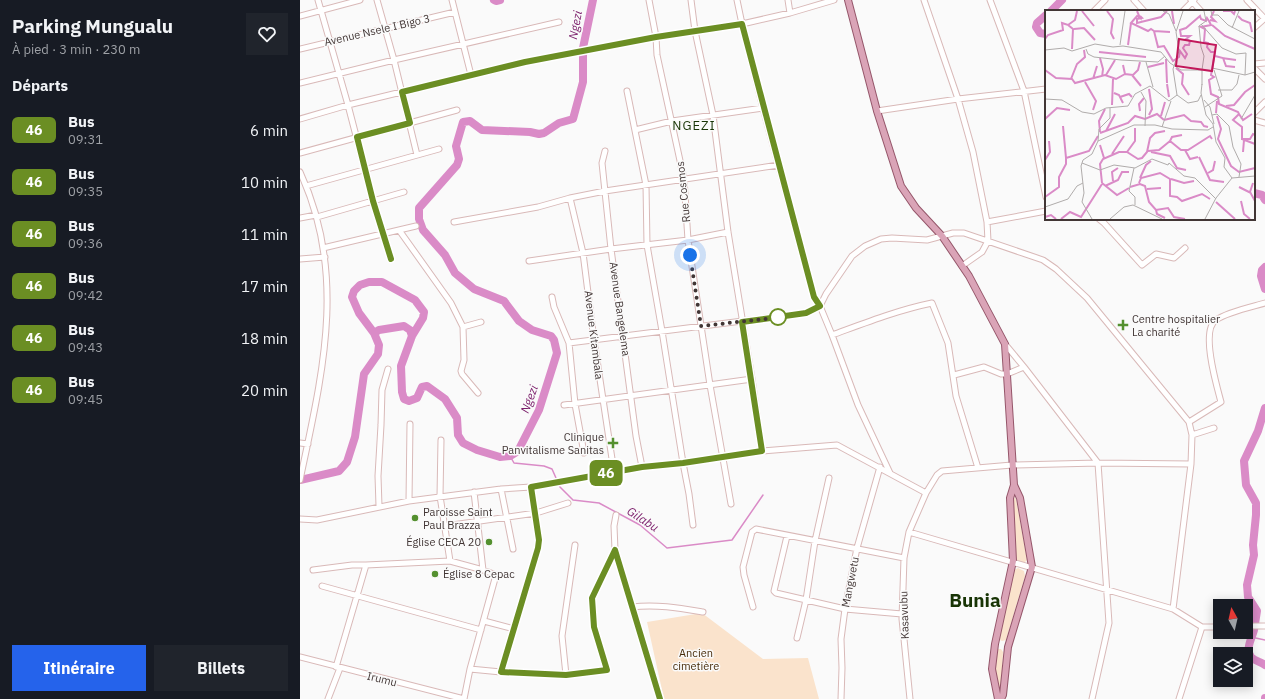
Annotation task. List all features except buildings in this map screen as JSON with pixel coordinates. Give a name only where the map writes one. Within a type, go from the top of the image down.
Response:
[{"type":"main road","points":[[848,0],[877,111],[901,186],[916,208],[942,236],[962,266],[1005,344],[1014,484],[1020,498],[1032,567],[1008,647],[1003,695],[1001,699]]},
{"type":"main road","points":[[998,699],[992,669],[995,644],[1012,561],[1010,498],[1014,484]]},
{"type":"main road","points":[[995,644],[1008,647]]},
{"type":"street","points":[[318,0],[357,137],[373,201],[391,259]]},
{"type":"street","points":[[300,16],[360,0]]},
{"type":"street","points":[[377,0],[394,60],[417,155]]},
{"type":"street","points":[[452,0],[471,75]]},
{"type":"street","name":"Rue Cosmos","points":[[649,0],[656,37],[657,55],[684,178],[688,240],[710,386],[731,504]]},
{"type":"street","points":[[691,0],[695,31],[713,115],[728,232],[762,451]]},
{"type":"street","points":[[737,0],[763,108],[814,297],[820,306],[832,335],[858,405],[890,474]]},
{"type":"street","points":[[788,0],[790,13]]},
{"type":"street","points":[[300,119],[348,105],[525,62],[656,37],[742,24],[790,13],[834,0]]},
{"type":"street","points":[[924,0],[958,99],[973,152],[987,222],[988,241],[982,252],[962,266]]},
{"type":"street","points":[[990,0],[1024,91],[1045,192]]},
{"type":"street","points":[[1095,10],[1105,0]]},
{"type":"street","points":[[1134,0],[1143,10]]},
{"type":"street","points":[[1184,10],[1192,0],[1200,10]]},
{"type":"street","points":[[1247,0],[1265,18],[1255,27]]},
{"type":"street","name":"Avenue Nsele I Bigo 3","points":[[300,49],[455,12]]},
{"type":"street","points":[[300,83],[559,22]]},
{"type":"street","points":[[1255,64],[1265,63]]},
{"type":"street","points":[[1255,69],[1265,79]]},
{"type":"street","points":[[877,111],[958,99],[1045,89]]},
{"type":"street","points":[[626,90],[646,186],[647,245],[693,525]]},
{"type":"street","points":[[1255,112],[1265,102]]},
{"type":"street","points":[[635,130],[672,122],[763,108]]},
{"type":"street","points":[[300,153],[457,110]]},
{"type":"street","points":[[1255,120],[1265,123]]},
{"type":"street","points":[[306,186],[439,149]]},
{"type":"street","name":"Avenue Bangelema","points":[[605,151],[602,163],[611,249],[632,396],[636,436],[642,467]]},
{"type":"street","points":[[454,222],[538,207],[570,198],[605,191],[779,165]]},
{"type":"street","points":[[300,173],[316,216],[323,248],[328,303],[323,365],[300,480]]},
{"type":"street","points":[[300,218],[316,216],[404,192]]},
{"type":"street","name":"Avenue Kitambala","points":[[570,198],[583,253],[602,400],[614,472]]},
{"type":"street","points":[[987,222],[1045,211]]},
{"type":"street","points":[[1100,220],[1142,265],[1156,254],[1174,258],[1185,248]]},
{"type":"street","points":[[323,248],[416,226]]},
{"type":"street","points":[[399,230],[452,303],[463,327],[464,360],[461,371],[478,393]]},
{"type":"street","points":[[529,261],[688,240],[728,232]]},
{"type":"street","points":[[569,343],[806,313],[820,306],[826,294],[852,256],[864,246],[881,239],[892,238],[928,240],[953,233],[964,233],[1043,260],[1056,269],[1087,298],[1189,422],[1192,435],[1191,464],[1173,609]]},
{"type":"street","points":[[300,259],[324,257]]},
{"type":"street","points":[[552,297],[554,307],[569,343],[575,404],[584,452]]},
{"type":"street","points":[[1189,422],[1221,402],[1210,358],[1209,347],[1210,327],[1214,320],[1265,303]]},
{"type":"street","points":[[832,335],[884,316],[911,308],[932,304],[948,343],[956,396],[978,468]]},
{"type":"street","points":[[463,327],[481,322]]},
{"type":"street","points":[[1005,344],[1098,464],[1108,589],[1109,624],[1092,699]]},
{"type":"street","points":[[954,375],[984,367],[1001,374],[1007,374],[1024,367]]},
{"type":"street","points":[[379,506],[378,476],[382,390],[388,369]]},
{"type":"street","points":[[564,405],[752,379]]},
{"type":"street","points":[[409,501],[410,424]]},
{"type":"street","points":[[1192,435],[1214,428]]},
{"type":"street","points":[[441,440],[440,496],[450,561]]},
{"type":"street","points":[[300,443],[308,444]]},
{"type":"street","points":[[300,520],[317,520],[379,506],[440,496],[531,487],[642,467],[683,463],[762,451],[837,445],[926,493]]},
{"type":"street","name":"Kasavubu","points":[[910,699],[902,614],[904,558],[909,532],[926,493],[938,474],[942,471],[1012,465],[1191,464]]},
{"type":"street","name":"Mangwetu","points":[[841,699],[842,668],[840,639],[845,609],[857,548],[880,467]]},
{"type":"street","points":[[797,638],[806,600],[815,542],[829,478]]},
{"type":"street","points":[[501,672],[538,548],[539,540],[536,513],[531,487]]},
{"type":"street","points":[[501,489],[512,549]]},
{"type":"street","points":[[474,492],[482,570]]},
{"type":"street","points":[[445,526],[536,513],[568,503]]},
{"type":"street","points":[[616,515],[614,526],[615,550],[660,699]]},
{"type":"street","points":[[754,607],[743,567],[752,532],[756,529],[815,542],[857,548],[904,558]]},
{"type":"street","points":[[909,532],[1173,609],[1202,627],[1213,627]]},
{"type":"street","points":[[787,536],[774,591],[776,593],[845,609],[902,614]]},
{"type":"street","points":[[566,675],[562,636],[575,545]]},
{"type":"street","points":[[470,669],[566,675],[607,670],[594,627],[592,598],[615,550]]},
{"type":"street","points":[[313,570],[352,565],[450,561],[496,575],[470,669],[464,699]]},
{"type":"street","points":[[328,699],[366,565]]},
{"type":"street","points":[[322,586],[357,595],[397,608],[481,630]]},
{"type":"street","points":[[632,608],[646,605],[703,612]]},
{"type":"street","points":[[484,621],[514,628]]},
{"type":"street","points":[[1179,699],[1202,627]]},
{"type":"street","name":"Irumu","points":[[300,658],[464,699]]},
{"type":"green space","points":[[1014,497],[1016,499],[1027,560],[1024,563],[1014,558],[1012,500]]},
{"type":"green space","points":[[1018,568],[1024,571],[1025,576],[1006,640],[1002,641],[999,637],[1014,570]]},
{"type":"green space","name":"Ancien cimetière","points":[[702,613],[763,659],[808,658],[819,699],[664,699],[647,622]]},
{"type":"green space","points":[[998,649],[1001,649],[1003,652],[1001,693],[999,694],[994,670]]},
{"type":"waterway","name":"Ngezi","points":[[494,0],[500,0]]},
{"type":"waterway","name":"Ngezi","points":[[300,480],[339,471],[347,462],[355,437],[364,374],[378,354],[379,345],[374,333],[359,313],[352,297],[354,291],[360,285],[369,282],[382,282],[415,300],[424,312],[423,318],[412,336],[401,366],[402,392],[404,399],[409,401],[417,398],[422,387],[427,386],[445,399],[457,418],[458,435],[463,443],[477,450],[500,457],[510,456],[518,451],[539,410],[557,353],[554,340],[551,336],[532,330],[519,321],[504,301],[474,289],[455,273],[445,255],[423,230],[419,219],[419,208],[457,165],[459,159],[456,146],[463,122],[470,121],[482,130],[530,132],[539,134],[544,133],[559,123],[573,119],[583,82],[583,48],[593,0]]},
{"type":"waterway","points":[[1052,10],[1062,0]]},
{"type":"waterway","points":[[1045,16],[1037,23],[1036,27],[1040,33],[1045,34]]},
{"type":"waterway","points":[[1255,193],[1262,195],[1265,200]]},
{"type":"waterway","points":[[1265,267],[1262,270],[1261,276],[1265,289]]},
{"type":"waterway","points":[[374,333],[379,330],[404,326],[410,330],[412,336]]},
{"type":"waterway","points":[[1265,408],[1258,431],[1244,461],[1246,485],[1256,503],[1253,545],[1254,555],[1247,585],[1248,597],[1257,611],[1249,654],[1254,660],[1265,665]]},
{"type":"waterway","name":"Gilabu","points":[[510,456],[514,463],[544,466],[552,469],[560,487],[573,500],[599,503],[640,525],[667,548],[732,540],[763,495]]},
{"type":"waterway","points":[[1253,637],[1265,640]]},
{"type":"bus line","name":"46","points":[[391,259],[373,201],[357,137],[410,123],[402,92],[525,62],[656,37],[742,24],[814,297],[820,306],[806,313],[742,322],[762,451],[683,463],[642,467],[560,480],[531,487],[536,513],[539,540],[538,548],[501,672],[566,675],[607,670],[594,627],[592,598],[615,550],[638,624],[646,658],[660,699]]},
{"type":"place","name":"Centre hospitalier La charité","points":[[1123,325]]},
{"type":"place","name":"Clinique Panvitalisme Sanitas","points":[[613,443]]},
{"type":"place","name":"Paroisse Saint Paul Brazza","points":[[415,518]]},
{"type":"place","name":"Église CECA 20","points":[[489,542]]},
{"type":"place","name":"Église 8 Cepac","points":[[435,574]]},
{"type":"district","name":"NGEZI","points":[[694,125]]},
{"type":"district","name":"Bunia","points":[[975,600]]},
{"type":"route","points":[[690,255],[701,326],[783,317],[778,317]]}]
